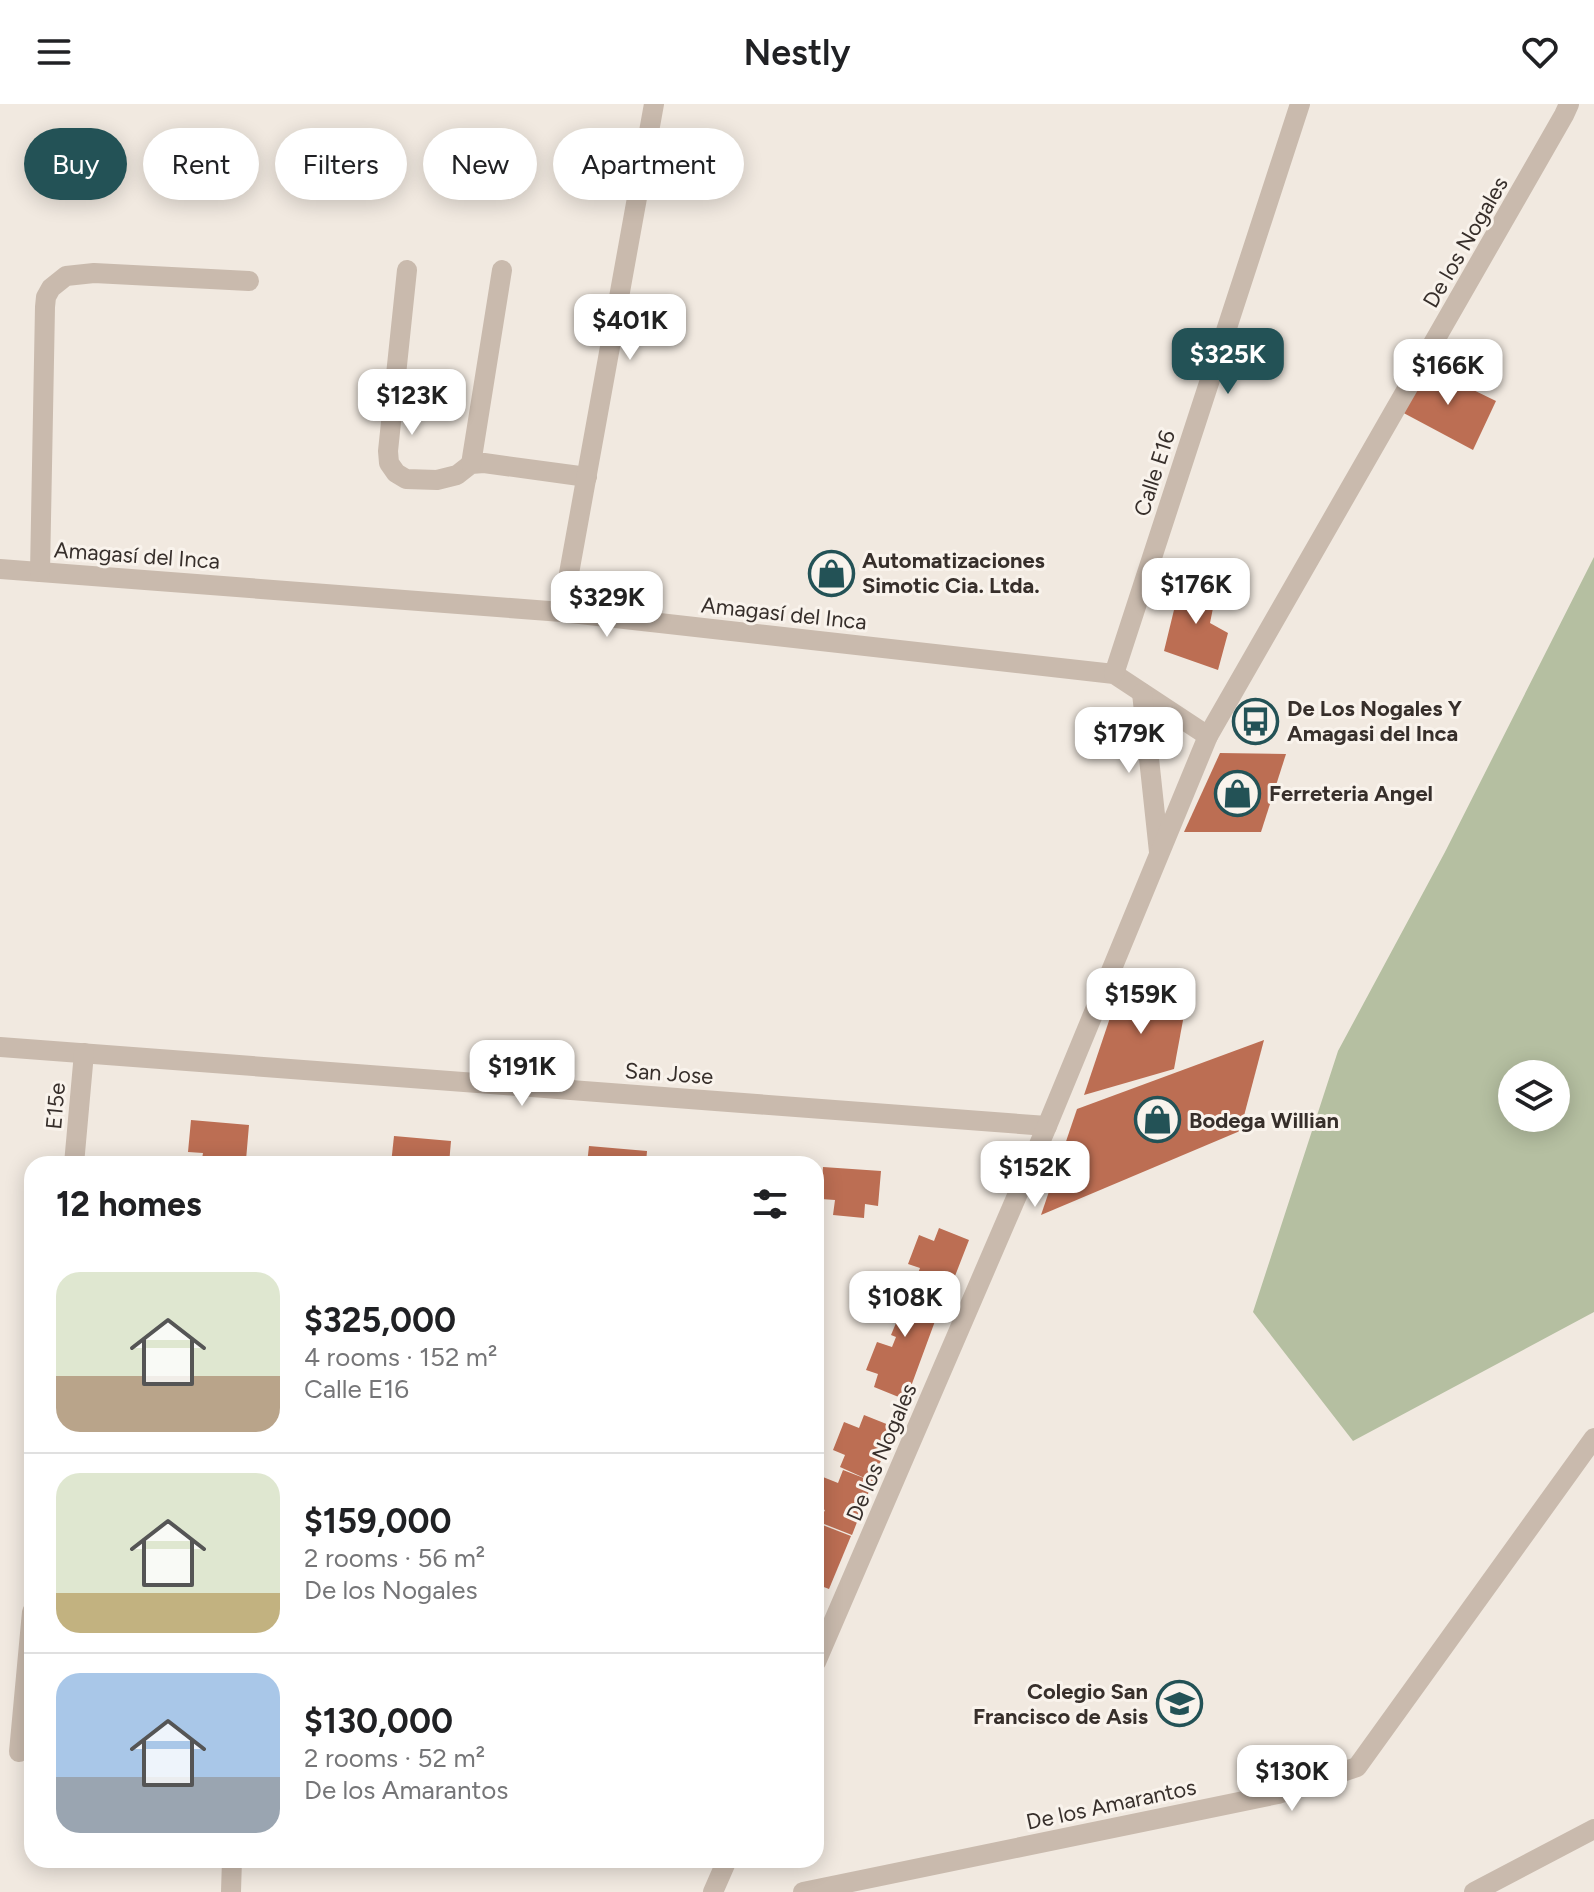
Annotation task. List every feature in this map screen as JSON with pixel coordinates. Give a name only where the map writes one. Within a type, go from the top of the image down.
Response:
[{"type":"street","points":[[562,612],[654,104]]},
{"type":"street","name":"Calle E16","points":[[1114,674],[1300,104]]},
{"type":"street","name":"De los Nogales","points":[[826,1619],[1047,1126],[1208,736],[1569,104]]},
{"type":"street","points":[[407,270],[388,451],[389,463],[396,473],[406,479],[437,480],[457,475],[471,464],[484,463],[587,477]]},
{"type":"street","points":[[471,464],[502,270]]},
{"type":"street","points":[[40,572],[45,307],[51,288],[66,276],[94,273],[249,281]]},
{"type":"street","name":"Amagasí del Inca","points":[[0,569],[562,612],[1114,674],[1208,736]]},
{"type":"street","points":[[1142,693],[1159,854]]},
{"type":"street","name":"San Jose","points":[[0,1047],[1047,1126]]},
{"type":"street","name":"E15e","points":[[75,1156],[84,1053]]},
{"type":"street","name":"De los Amarantos","points":[[803,1892],[1278,1794],[1357,1767],[1594,1438]]},
{"type":"street","points":[[17,1749],[24,1685]]},
{"type":"street","points":[[1474,1892],[1594,1829]]},
{"type":"street","points":[[231,1892],[232,1868]]},
{"type":"street","points":[[713,1892],[724,1868]]},
{"type":"green space","points":[[1594,557],[1594,1312],[1353,1441],[1253,1312],[1338,1051],[1445,852]]},
{"type":"building","points":[[1424,366],[1496,401],[1473,450],[1398,410]]},
{"type":"building","points":[[1182,577],[1217,588],[1210,623],[1228,633],[1218,670],[1164,651]]},
{"type":"building","name":"Ferreteria Angel","points":[[1220,753],[1286,754],[1261,832],[1184,832]]},
{"type":"building","points":[[1191,977],[1174,1069],[1084,1095],[1117,997]]},
{"type":"building","name":"Bodega Willian","points":[[1264,1040],[1240,1131],[1041,1215],[1077,1109]]},
{"type":"building","points":[[191,1120],[249,1125],[246,1156],[202,1156],[203,1153],[188,1152]]},
{"type":"building","points":[[394,1136],[451,1141],[450,1156],[392,1156]]},
{"type":"building","points":[[589,1146],[647,1151],[647,1156],[588,1156]]},
{"type":"building","points":[[824,1167],[881,1171],[878,1206],[865,1204],[864,1218],[833,1215],[835,1200],[824,1199]]},
{"type":"building","points":[[939,1228],[969,1240],[948,1294],[915,1281],[920,1268],[908,1264],[919,1235],[934,1241]]},
{"type":"building","points":[[915,1283],[945,1294],[906,1400],[874,1387],[878,1374],[866,1370],[877,1342],[892,1347],[896,1337],[891,1335],[896,1323],[883,1318],[894,1290],[909,1296]]},
{"type":"building","points":[[864,1415],[894,1427],[852,1535],[824,1524],[824,1477],[838,1483],[843,1470],[869,1480],[840,1467],[845,1455],[833,1450],[844,1422],[859,1428]]},
{"type":"building","points":[[824,1526],[851,1536],[829,1589],[824,1587]]},
{"type":"place","name":"Automatizaciones Simotic Cia. Ltda.","points":[[831,573]]},
{"type":"place","name":"De Los Nogales Y Amagasi del Inca","points":[[1256,721]]},
{"type":"place","name":"Ferreteria Angel","points":[[1238,793]]},
{"type":"place","name":"Bodega Willian","points":[[1158,1120]]},
{"type":"place","name":"Colegio San Francisco de Asis","points":[[1179,1704]]}]
